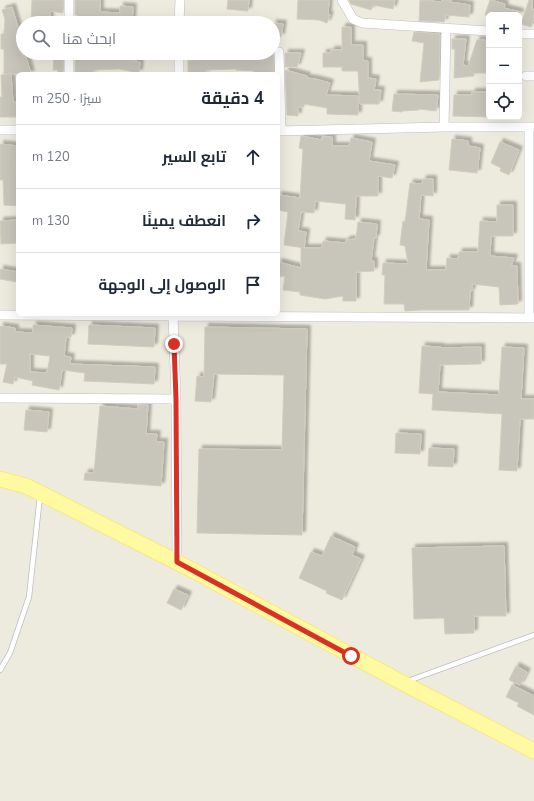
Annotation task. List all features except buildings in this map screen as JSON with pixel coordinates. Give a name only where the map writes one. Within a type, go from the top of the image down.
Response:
[{"type":"main road","points":[[0,479],[26,486],[177,562],[534,751]]},
{"type":"street","points":[[69,0],[69,16]]},
{"type":"street","points":[[180,0],[180,16]]},
{"type":"street","points":[[342,0],[353,19],[362,23],[486,31]]},
{"type":"street","points":[[444,127],[446,28]]},
{"type":"street","points":[[522,34],[534,34]]},
{"type":"street","points":[[69,60],[69,72]]},
{"type":"street","points":[[179,60],[179,72]]},
{"type":"street","points":[[279,60],[279,72]]},
{"type":"street","points":[[280,131],[444,127],[531,127],[531,318],[280,316]]},
{"type":"street","points":[[0,130],[16,130]]},
{"type":"street","points":[[0,315],[16,315]]},
{"type":"street","points":[[173,316],[176,399],[177,562]]},
{"type":"street","points":[[0,398],[176,399]]},
{"type":"lane","points":[[0,670],[10,652],[29,597],[40,493]]},
{"type":"lane","points":[[403,683],[534,636]]},
{"type":"route","points":[[174,344],[176,399],[177,562],[351,656]]}]
